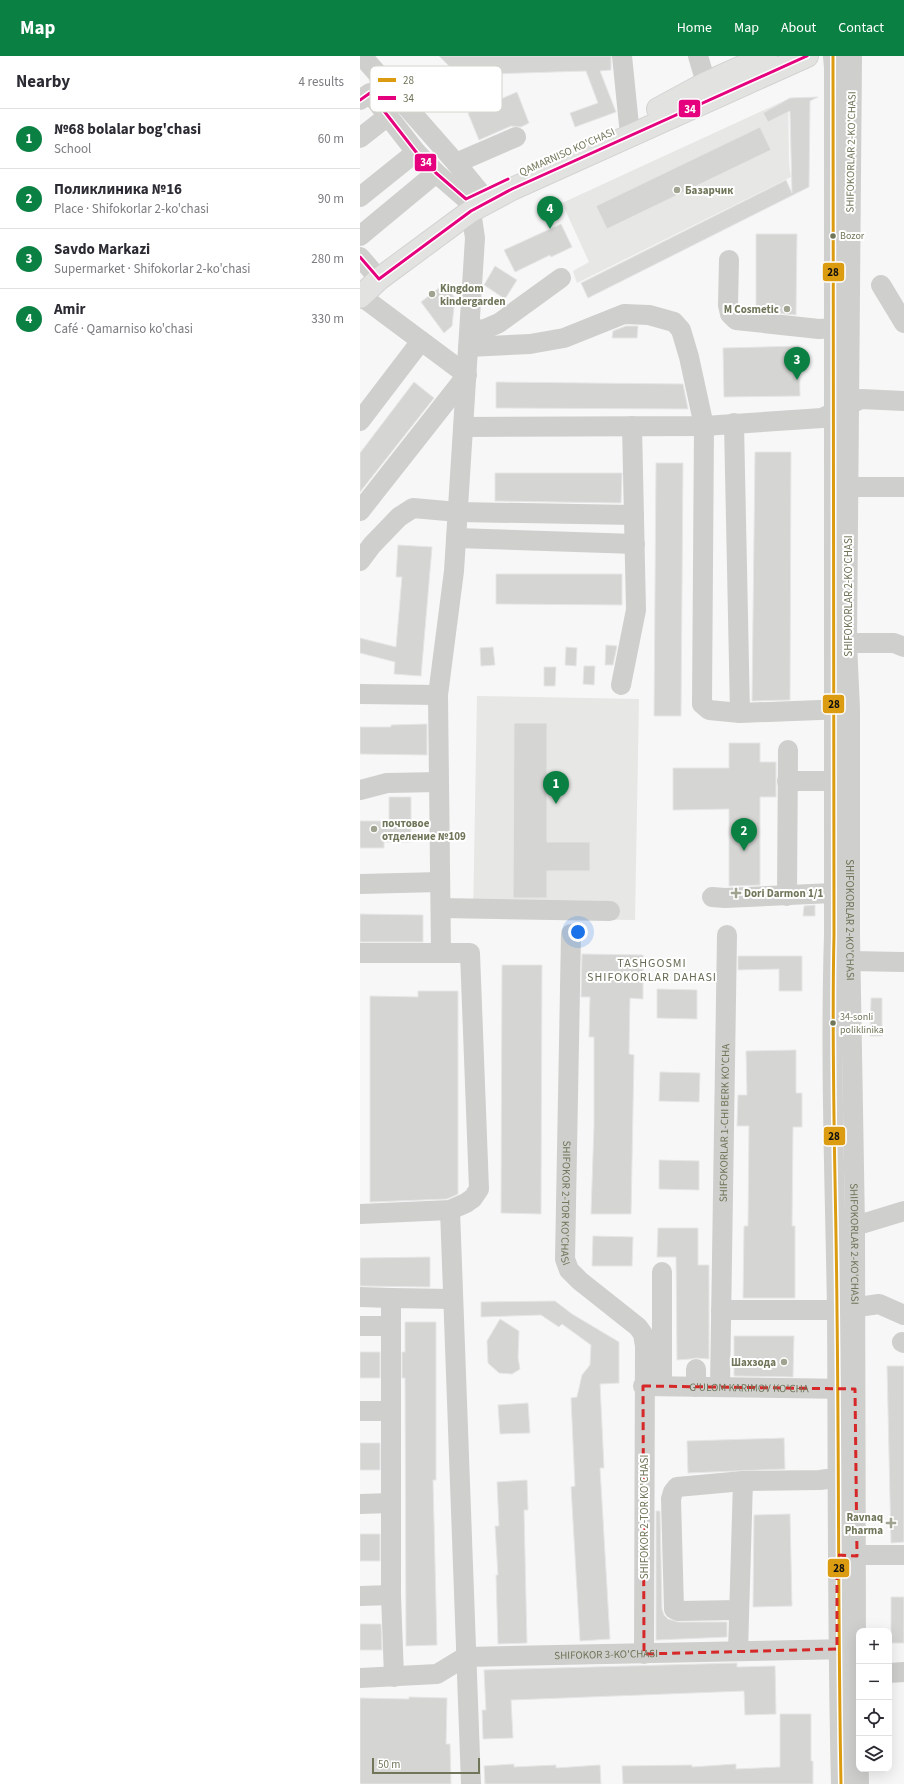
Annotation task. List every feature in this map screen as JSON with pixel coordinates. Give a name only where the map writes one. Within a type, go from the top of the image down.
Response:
[{"type":"main road","name":"QAMARNISO KO'CHASI","points":[[365,280],[476,201],[629,125],[706,83],[766,56]]},
{"type":"main road","name":"QAMARNISO KO'CHASI","points":[[476,201],[525,183],[807,56]]},
{"type":"street","points":[[362,56],[371,66]]},
{"type":"street","points":[[622,56],[629,125]]},
{"type":"street","points":[[698,56],[706,83]]},
{"type":"street","name":"SHIFOKORLAR 2-KO'CHASI","points":[[833,56],[834,328],[841,409]]},
{"type":"street","name":"SHIFOKORLAR 2-KO'CHASI","points":[[846,1308],[856,1226],[842,709],[841,487],[841,409],[852,56]]},
{"type":"street","points":[[360,100],[370,93]]},
{"type":"street","points":[[385,112],[416,152],[436,173],[476,201]]},
{"type":"street","points":[[411,112],[456,163],[476,201],[464,427],[454,571],[438,695],[441,953]]},
{"type":"street","points":[[360,138],[388,116]]},
{"type":"street","points":[[456,163],[516,137]]},
{"type":"street","points":[[360,197],[416,152]]},
{"type":"street","points":[[360,236],[436,173]]},
{"type":"street","points":[[729,260],[728,305],[730,314],[736,320],[819,328],[834,328]]},
{"type":"street","points":[[469,338],[499,323],[561,278]]},
{"type":"street","points":[[365,280],[421,341],[467,375]]},
{"type":"street","points":[[881,285],[904,323]]},
{"type":"street","points":[[469,338],[530,344],[564,338],[624,314],[642,314],[674,322],[681,330],[704,426],[702,704],[709,710],[740,713],[842,709]]},
{"type":"street","points":[[360,421],[421,341]]},
{"type":"street","points":[[360,512],[467,375]]},
{"type":"street","points":[[464,427],[704,426],[822,418],[861,399],[904,401]]},
{"type":"street","points":[[734,423],[740,713]]},
{"type":"street","points":[[621,685],[636,610],[632,426]]},
{"type":"street","points":[[841,487],[904,487]]},
{"type":"street","name":"SHIFOKORLAR 2-KO'CHASI","points":[[841,487],[847,642],[842,709],[833,781],[834,935],[832,1023],[846,1308],[846,1476],[837,1555],[847,1649],[856,1669]]},
{"type":"street","points":[[360,561],[372,545],[399,517],[413,508],[458,512],[634,515]]},
{"type":"street","points":[[456,538],[635,544]]},
{"type":"street","points":[[847,642],[894,643],[904,647]]},
{"type":"street","points":[[360,694],[438,695]]},
{"type":"street","points":[[787,896],[788,750]]},
{"type":"street","points":[[787,781],[833,781]]},
{"type":"street","points":[[360,790],[388,783],[439,782]]},
{"type":"street","points":[[360,884],[440,882]]},
{"type":"street","points":[[712,897],[787,896],[833,893]]},
{"type":"street","points":[[441,908],[610,911]]},
{"type":"street","name":"SHIFOKOR 2-TOR KO'CHASI","points":[[571,934],[565,1259],[569,1270],[580,1281],[638,1327],[643,1334],[653,1386],[644,1654]]},
{"type":"street","name":"SHIFOKORLAR 1-CHI BERK KO'CHA","points":[[720,1387],[727,935]]},
{"type":"street","points":[[360,953],[470,953],[479,1189],[473,1198],[450,1210],[360,1214]]},
{"type":"street","points":[[850,961],[904,962]]},
{"type":"street","points":[[450,1210],[465,1657],[471,1784]]},
{"type":"street","points":[[856,1226],[904,1211]]},
{"type":"street","points":[[653,1386],[662,1272]]},
{"type":"street","points":[[360,1297],[452,1299]]},
{"type":"street","points":[[391,1298],[391,1595],[394,1677]]},
{"type":"street","points":[[722,1310],[846,1308],[879,1304],[904,1315]]},
{"type":"street","points":[[360,1326],[391,1326]]},
{"type":"street","name":"G'ULOM KARIMOV KO'CHA","points":[[653,1386],[696,1378],[720,1387],[846,1389]]},
{"type":"street","points":[[360,1411],[391,1411]]},
{"type":"street","points":[[739,1610],[678,1611],[674,1609],[671,1499],[673,1492],[677,1487],[743,1481],[820,1480],[846,1476]]},
{"type":"street","name":"SHIFOKORLAR 2-KO'CHASI","points":[[841,1784],[838,1674],[847,1649],[857,1556],[846,1476]]},
{"type":"street","points":[[738,1651],[743,1481]]},
{"type":"street","points":[[360,1504],[391,1503]]},
{"type":"street","points":[[837,1555],[904,1555]]},
{"type":"street","points":[[360,1596],[391,1595]]},
{"type":"street","name":"SHIFOKOR 3-KO'CHASI","points":[[465,1657],[847,1649]]},
{"type":"street","points":[[360,1678],[437,1674],[465,1657]]},
{"type":"street","points":[[892,1673],[904,1672]]},
{"type":"street","points":[[838,1674],[856,1673]]},
{"type":"street","name":"SHIFOKORLAR 2-KO'CHASI","points":[[858,1700],[859,1784]]},
{"type":"highlighted area","points":[[643,1386],[855,1389],[857,1556],[837,1555],[837,1649],[644,1654]]},
{"type":"shaded area","name":"Базарчик","points":[[788,99],[789,164],[791,177],[577,283],[573,271],[589,262],[562,203]]},
{"type":"shaded area","points":[[477,696],[639,699],[635,920],[473,918]]},
{"type":"building","points":[[439,56],[611,56],[611,70],[600,71],[616,112],[575,127],[570,113],[598,103],[586,71],[502,74],[502,66],[449,66]]},
{"type":"building","points":[[517,92],[529,123],[521,127],[511,126],[479,140],[468,113],[502,112],[502,98]]},
{"type":"building","points":[[818,97],[810,101],[809,187],[588,298],[581,283],[786,180],[792,193],[790,111],[768,122],[763,113],[790,98]]},
{"type":"building","points":[[760,127],[771,150],[607,229],[596,206]]},
{"type":"building","points":[[561,224],[572,247],[551,257],[550,255],[515,272],[504,250]]},
{"type":"building","points":[[756,234],[797,234],[796,315],[756,311]]},
{"type":"building","points":[[495,266],[517,280],[505,299],[484,285]]},
{"type":"building","points":[[444,284],[455,298],[452,326],[444,333],[421,302]]},
{"type":"building","points":[[626,326],[638,326],[637,338],[612,338],[613,331]]},
{"type":"building","points":[[799,346],[800,396],[724,397],[723,348]]},
{"type":"building","points":[[414,382],[434,398],[360,492],[360,453]]},
{"type":"building","points":[[496,382],[683,384],[688,409],[496,408]]},
{"type":"building","points":[[755,452],[791,452],[790,700],[752,701]]},
{"type":"building","points":[[656,463],[683,463],[681,716],[654,716]]},
{"type":"building","points":[[495,473],[622,473],[621,503],[495,501]]},
{"type":"building","points":[[398,545],[432,547],[421,676],[394,674],[395,662],[360,653],[360,638],[396,647],[402,577],[396,577]]},
{"type":"building","points":[[496,574],[622,574],[622,605],[496,604]]},
{"type":"building","points":[[606,645],[617,646],[613,665],[605,665]]},
{"type":"building","points":[[493,647],[495,665],[481,666],[480,648]]},
{"type":"building","points":[[566,647],[577,648],[576,666],[565,665]]},
{"type":"building","points":[[584,666],[595,666],[594,685],[583,684]]},
{"type":"building","points":[[544,667],[556,667],[555,686],[544,686]]},
{"type":"building","points":[[514,723],[547,723],[547,842],[590,842],[590,871],[547,871],[547,898],[513,898]]},
{"type":"building","points":[[427,724],[427,755],[360,754],[360,727],[391,727],[391,725]]},
{"type":"building","points":[[729,743],[760,743],[760,762],[776,762],[776,797],[760,797],[760,885],[729,886],[729,809],[673,810],[673,768],[729,768]]},
{"type":"building","points":[[389,797],[411,797],[411,842],[384,842],[384,848],[360,848],[360,821],[389,821]]},
{"type":"building","points":[[815,905],[815,916],[803,916],[804,906]]},
{"type":"building","points":[[360,914],[423,915],[423,942],[360,942]]},
{"type":"building","points":[[582,954],[643,955],[643,999],[630,998],[629,1054],[634,1055],[631,1214],[591,1214],[594,1126],[594,1037],[589,1037],[590,997],[581,997]]},
{"type":"building","points":[[738,956],[802,956],[802,991],[779,991],[779,969],[738,970]]},
{"type":"building","points":[[502,965],[542,965],[541,1214],[501,1213]]},
{"type":"building","points":[[657,989],[697,990],[697,1019],[657,1018]]},
{"type":"building","points":[[418,991],[458,991],[458,1194],[447,1199],[370,1202],[370,996],[418,997]]},
{"type":"building","name":"34-sonli poliklinika","points":[[871,998],[882,998],[882,1036],[870,1036]]},
{"type":"building","points":[[796,1050],[796,1093],[802,1093],[802,1127],[793,1127],[792,1226],[795,1226],[795,1298],[743,1298],[744,1226],[748,1226],[749,1126],[737,1126],[738,1095],[747,1095],[746,1051]]},
{"type":"building","points":[[660,1072],[700,1073],[699,1102],[659,1101]]},
{"type":"building","points":[[659,1160],[699,1161],[699,1190],[659,1189]]},
{"type":"building","points":[[658,1228],[698,1228],[698,1265],[709,1265],[709,1359],[696,1358],[677,1360],[676,1257],[657,1257]]},
{"type":"building","points":[[593,1236],[633,1237],[632,1266],[592,1266]]},
{"type":"building","points":[[430,1257],[430,1287],[360,1286],[360,1258]]},
{"type":"building","points":[[555,1301],[572,1314],[619,1342],[619,1383],[600,1384],[604,1468],[600,1468],[610,1639],[580,1641],[571,1487],[575,1486],[571,1398],[577,1397],[582,1375],[590,1365],[591,1345],[562,1324],[559,1327],[541,1315],[481,1317],[481,1302]]},
{"type":"building","points":[[500,1319],[519,1331],[518,1358],[520,1369],[512,1374],[499,1373],[488,1363],[487,1341]]},
{"type":"building","points":[[405,1322],[436,1322],[436,1480],[433,1480],[437,1645],[406,1646],[405,1378],[402,1378],[402,1352],[405,1352]]},
{"type":"building","points":[[734,1336],[794,1336],[793,1377],[734,1376]]},
{"type":"building","points":[[360,1352],[380,1352],[380,1378],[360,1378]]},
{"type":"building","points":[[887,1366],[904,1366],[904,1542],[891,1543]]},
{"type":"building","points":[[528,1403],[530,1433],[500,1434],[498,1405]]},
{"type":"building","points":[[784,1438],[785,1469],[688,1473],[687,1441]]},
{"type":"building","points":[[360,1443],[380,1443],[380,1470],[360,1470]]},
{"type":"building","points":[[527,1480],[528,1510],[524,1510],[527,1643],[498,1644],[496,1575],[498,1575],[495,1526],[499,1526],[497,1482]]},
{"type":"building","points":[[656,1511],[660,1511],[662,1609],[664,1615],[668,1619],[678,1622],[727,1622],[727,1637],[656,1640]]},
{"type":"building","points":[[790,1514],[792,1606],[753,1607],[754,1515]]},
{"type":"building","points":[[360,1534],[380,1534],[380,1561],[360,1561]]},
{"type":"building","points":[[891,1597],[904,1597],[904,1643],[892,1643]]},
{"type":"building","points":[[360,1624],[381,1624],[382,1650],[360,1650]]},
{"type":"building","points":[[737,1663],[737,1667],[775,1666],[776,1714],[745,1715],[744,1691],[511,1700],[513,1738],[483,1739],[482,1710],[486,1710],[484,1670]]},
{"type":"building","points":[[409,1697],[447,1698],[446,1744],[450,1744],[451,1784],[360,1784],[360,1698],[409,1699]]},
{"type":"building","points":[[780,1714],[811,1714],[811,1761],[813,1761],[813,1784],[623,1784],[622,1766],[692,1765],[692,1767],[736,1764],[736,1769],[780,1767]]},
{"type":"building","points":[[514,1764],[514,1767],[556,1765],[556,1768],[600,1765],[601,1784],[485,1784],[484,1766]]},
{"type":"transit line","name":"34","points":[[360,257],[379,279],[471,211],[512,189],[807,56]]},
{"type":"transit line","name":"28","points":[[833,56],[833,1076],[838,1369],[841,1784]]},
{"type":"transit line","name":"34","points":[[360,100],[370,93]]},
{"type":"transit line","name":"34","points":[[385,112],[416,152],[436,173],[466,199],[508,179]]},
{"type":"place","name":"Базарчик","points":[[677,190]]},
{"type":"place","name":"Amir","points":[[550,229]]},
{"type":"place","name":"Bozor","points":[[833,236]]},
{"type":"place","name":"Kingdom kindergarden","points":[[432,294]]},
{"type":"place","name":"M Cosmetic","points":[[787,309]]},
{"type":"place","name":"Savdo Markazi","points":[[797,380]]},
{"type":"place","name":"№68 bolalar bog'chasi","points":[[556,804]]},
{"type":"place","name":"почтовое отделение №109","points":[[374,829]]},
{"type":"place","name":"Поликлиника №16","points":[[744,851]]},
{"type":"place","name":"Dori Darmon 1/1","points":[[736,893]]},
{"type":"place","name":"34-sonli poliklinika","points":[[833,1023]]},
{"type":"place","name":"Шахзода","points":[[784,1362]]},
{"type":"place","name":"Ravnaq Pharma","points":[[891,1523]]},
{"type":"district","name":"TASHGOSMI SHIFOKORLAR DAHASI","points":[[652,970]]}]
